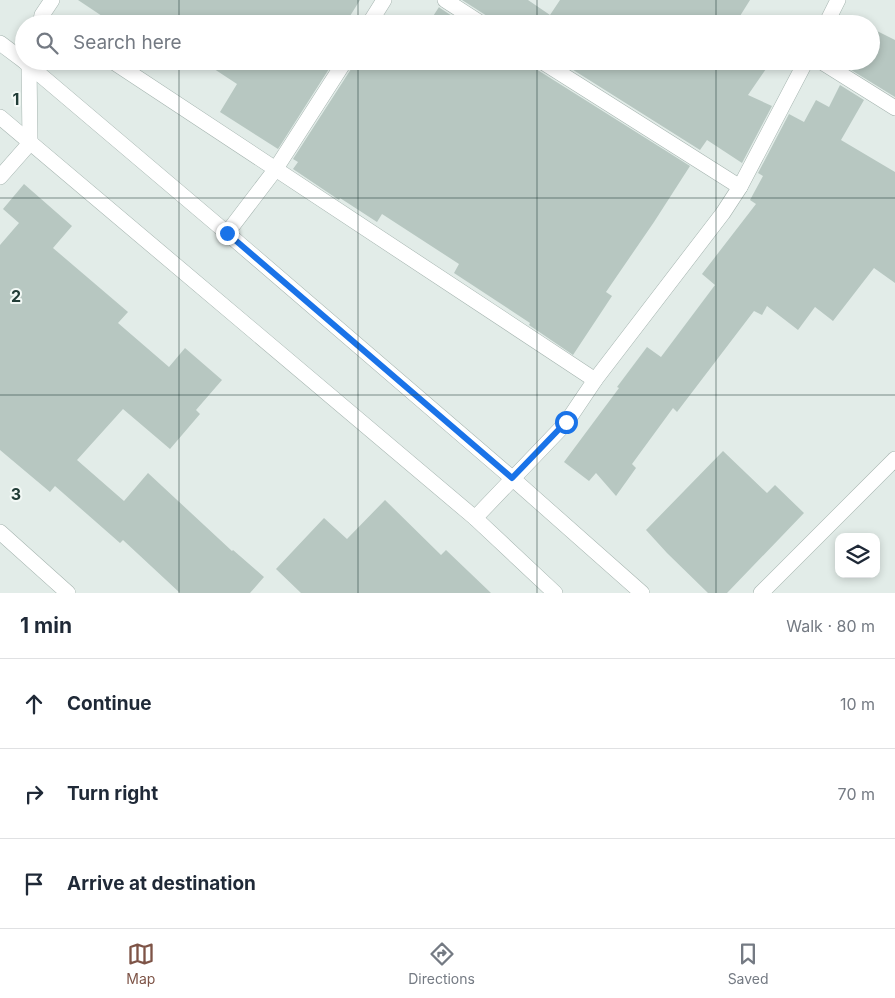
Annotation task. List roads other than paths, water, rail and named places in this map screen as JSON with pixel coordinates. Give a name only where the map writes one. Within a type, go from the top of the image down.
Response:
[{"type":"street","points":[[43,15],[52,0]]},
{"type":"street","points":[[375,15],[384,0]]},
{"type":"street","points":[[445,0],[468,15]]},
{"type":"street","points":[[830,15],[838,0]]},
{"type":"street","points":[[0,42],[15,53]]},
{"type":"street","points":[[0,177],[30,143],[27,70]]},
{"type":"street","points":[[36,70],[512,478],[642,593]]},
{"type":"street","points":[[125,70],[595,380]]},
{"type":"street","points":[[227,233],[275,170],[339,70]]},
{"type":"street","points":[[555,70],[740,187]]},
{"type":"street","points":[[474,518],[566,422],[595,380],[723,213],[740,187],[801,70]]},
{"type":"street","points":[[834,70],[895,108]]},
{"type":"street","points":[[0,117],[474,518],[553,592]]},
{"type":"street","points":[[761,593],[895,459]]},
{"type":"street","points":[[0,532],[65,592]]}]
